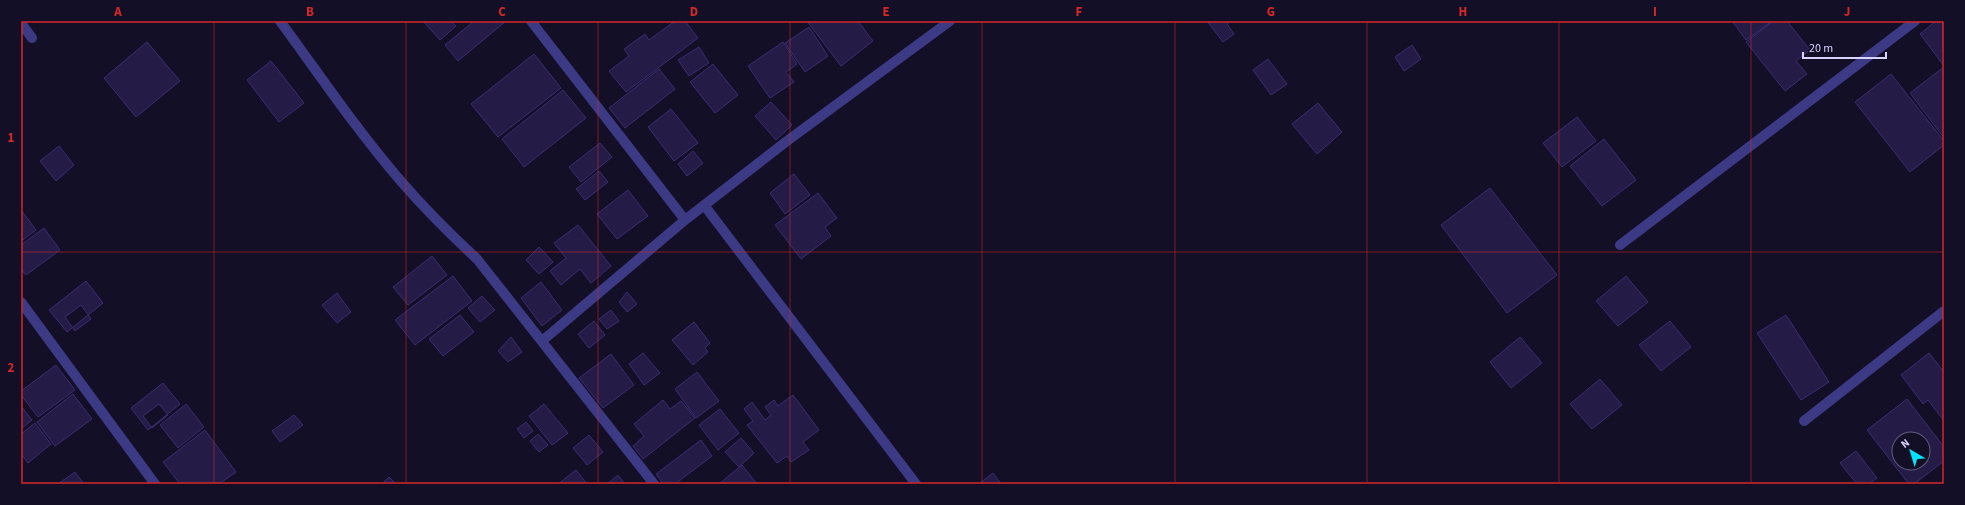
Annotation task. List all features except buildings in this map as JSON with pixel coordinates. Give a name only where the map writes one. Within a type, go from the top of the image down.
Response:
[{"type":"street","points":[[280,21],[340,105],[398,178],[448,231],[477,259],[654,484]]},
{"type":"street","points":[[531,21],[685,220]]},
{"type":"street","points":[[542,341],[704,205],[806,127],[950,21]]},
{"type":"street","points":[[1620,245],[1915,21]]},
{"type":"street","points":[[21,23],[32,38]]},
{"type":"street","points":[[704,205],[916,484]]},
{"type":"street","points":[[21,302],[155,484]]},
{"type":"street","points":[[1804,421],[1944,311]]}]
